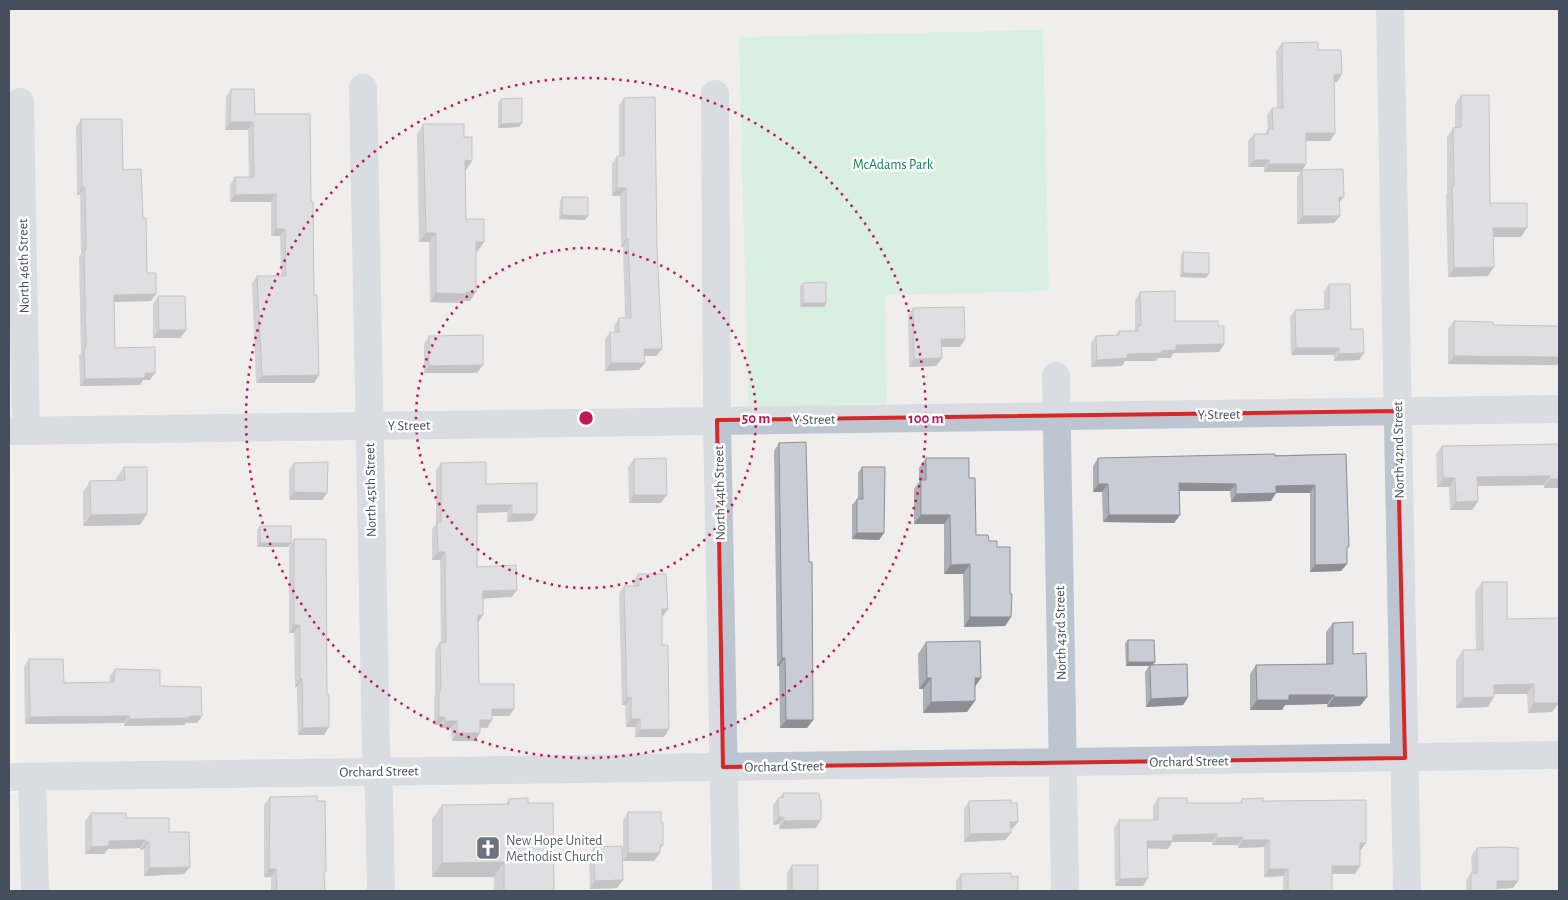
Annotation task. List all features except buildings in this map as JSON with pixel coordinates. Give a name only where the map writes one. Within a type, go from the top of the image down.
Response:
[{"type":"street","name":"North 42nd Street","points":[[1390,9],[1407,891]]},
{"type":"street","name":"North 45th Street","points":[[363,88],[368,426],[381,891]]},
{"type":"street","name":"North 44th Street","points":[[715,94],[717,420],[726,891]]},
{"type":"street","name":"North 46th Street","points":[[17,431],[20,102]]},
{"type":"street","name":"North 43rd Street","points":[[1056,376],[1065,891]]},
{"type":"street","name":"Y Street","points":[[17,431],[1559,409]]},
{"type":"street","name":"Orchard Street","points":[[20,777],[1559,756]]},
{"type":"street","points":[[20,777],[35,891]]},
{"type":"highlighted area","points":[[1397,411],[1405,758],[723,767],[717,420]]},
{"type":"shaded area","points":[[9,158],[17,793],[9,794]]},
{"type":"green space","name":"McAdams Park","points":[[1043,30],[1049,291],[885,295],[887,404],[748,407],[739,37]]},
{"type":"place","name":"New Hope United Methodist Church","points":[[488,848]]}]
